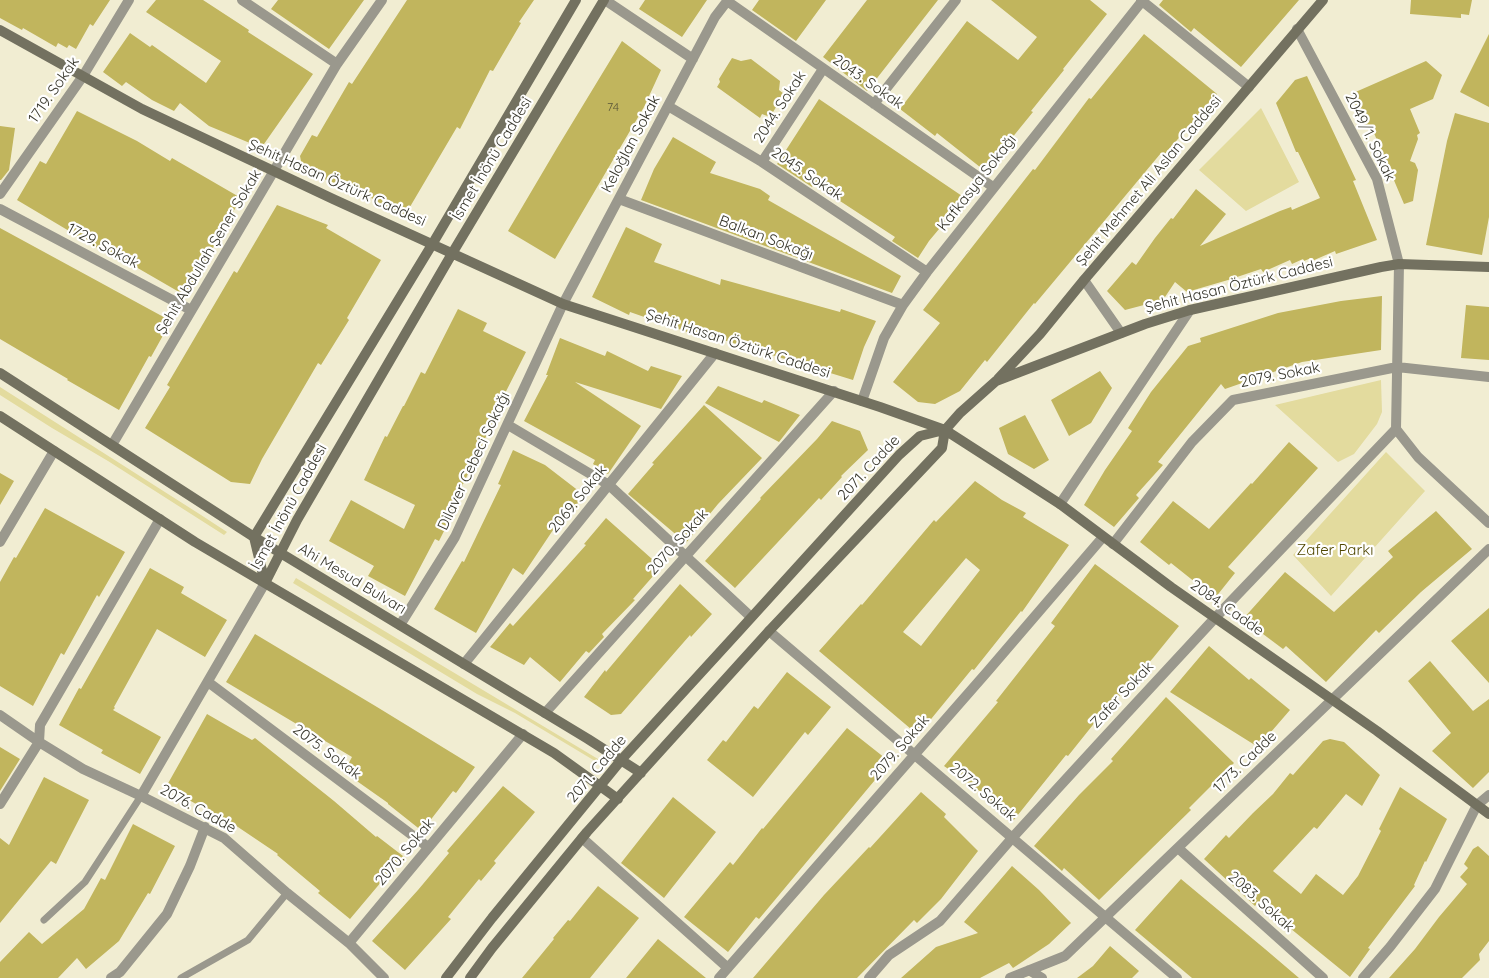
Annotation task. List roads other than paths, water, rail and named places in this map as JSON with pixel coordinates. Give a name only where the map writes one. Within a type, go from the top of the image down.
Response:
[{"type":"street","name":"1719. Sokak","points":[[0,194],[3,182],[83,76],[129,0]]},
{"type":"street","points":[[242,0],[258,4],[337,64]]},
{"type":"street","name":"Şehit Abdullah Şener Sokak","points":[[112,445],[337,64],[382,0]]},
{"type":"street","name":"İsmet İnönü Caddesi","points":[[265,583],[254,537],[433,243],[576,0]]},
{"type":"street","points":[[605,0],[693,59]]},
{"type":"street","name":"İsmet İnönü Caddesi","points":[[265,583],[298,520],[453,252],[605,0]]},
{"type":"street","points":[[874,104],[956,0]]},
{"type":"street","points":[[1142,0],[1249,87]]},
{"type":"street","name":"Kafkasya Sokağı","points":[[862,401],[884,338],[903,305],[926,272],[1142,0]]},
{"type":"street","name":"Şehit Mehmet Ali Aslan Caddesi","points":[[996,382],[1040,334],[1323,0]]},
{"type":"street","name":"Keloğlan Sokak","points":[[563,304],[715,17],[727,1]]},
{"type":"street","name":"2043. Sokak","points":[[727,1],[993,187]]},
{"type":"street","name":"2049/1. Sokak","points":[[1297,29],[1377,178],[1399,264],[1396,429]]},
{"type":"street","name":"Şehit Hasan Öztürk Caddesi","points":[[0,30],[142,109],[563,304],[862,401],[945,430],[960,413],[996,382],[1145,324],[1190,310],[1399,264],[1489,267]]},
{"type":"street","name":"2044. Sokak","points":[[762,162],[823,69]]},
{"type":"street","name":"2045. Sokak","points":[[668,106],[762,162],[926,272]]},
{"type":"street","name":"Balkan Sokağı","points":[[618,199],[903,305]]},
{"type":"street","name":"1729. Sokak","points":[[0,209],[191,310]]},
{"type":"street","points":[[1084,280],[1121,333]]},
{"type":"street","name":"Dilaver Cebeci Sokağı","points":[[400,626],[455,537],[563,304]]},
{"type":"street","points":[[1060,504],[1190,310]]},
{"type":"street","name":"2069. Sokak","points":[[464,664],[715,353]]},
{"type":"street","name":"2079. Sokak","points":[[1113,544],[1192,442],[1233,400],[1397,367],[1489,377]]},
{"type":"street","name":"Ahi Mesud Bulvarı","points":[[0,373],[254,537],[622,759],[641,773]]},
{"type":"street","name":"2070. Sokak","points":[[546,713],[834,392]]},
{"type":"street","points":[[0,416],[160,519],[265,583],[554,753],[618,799]]},
{"type":"street","points":[[508,425],[609,485],[751,617]]},
{"type":"street","points":[[1396,429],[1418,457],[1489,523]]},
{"type":"street","name":"Zafer Sokak","points":[[869,978],[889,955],[940,921],[1013,837],[1215,618],[1396,429]]},
{"type":"street","points":[[470,978],[492,948],[582,838],[769,631],[942,448],[945,430]]},
{"type":"street","name":"2084. Cadde","points":[[945,430],[1060,504],[1215,618],[1377,731],[1489,814]]},
{"type":"street","name":"2071. Cadde","points":[[446,978],[492,918],[622,759],[751,617],[900,455],[920,436],[945,430]]},
{"type":"street","points":[[0,542],[54,451]]},
{"type":"street","points":[[0,804],[39,742],[40,725],[160,519]]},
{"type":"street","name":"2079. Sokak","points":[[719,978],[1103,536]]},
{"type":"street","name":"1773. Cadde","points":[[1010,978],[1065,956],[1489,550]]},
{"type":"street","points":[[141,796],[265,583]]},
{"type":"street","name":"2072. Sokak","points":[[769,631],[1177,978]]},
{"type":"street","name":"2075. Sokak","points":[[208,682],[428,847]]},
{"type":"street","name":"2076. Cadde","points":[[0,715],[83,769],[205,827],[224,838],[287,893],[349,943],[384,978]]},
{"type":"street","name":"2070. Sokak","points":[[349,943],[523,734]]},
{"type":"street","points":[[1363,978],[1435,889],[1477,805],[1489,795]]},
{"type":"street","points":[[111,978],[120,972],[167,914],[190,866],[205,827]]},
{"type":"street","points":[[582,838],[728,968]]},
{"type":"street","name":"2083. Sokak","points":[[1178,848],[1324,978]]},
{"type":"street","points":[[1028,970],[1042,978]]},
{"type":"lane","points":[[44,920],[85,882],[141,796]]},
{"type":"lane","points":[[181,978],[192,975],[248,940],[287,893]]},
{"type":"park label","name":"Zafer Parkı","points":[[1335,550]]}]
